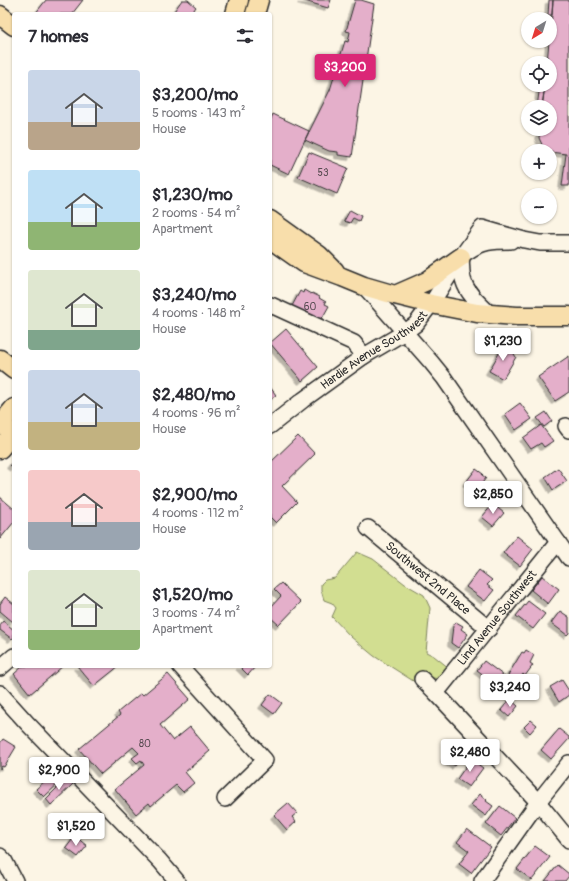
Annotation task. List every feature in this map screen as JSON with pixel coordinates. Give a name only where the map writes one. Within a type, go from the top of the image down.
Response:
[{"type":"main road","points":[[236,12],[239,0]]},
{"type":"main road","points":[[256,12],[259,0]]},
{"type":"main road","points":[[0,15],[12,24]]},
{"type":"main road","points":[[272,221],[319,255],[342,277]]},
{"type":"main road","points":[[272,241],[304,263],[364,286],[395,295],[477,313],[517,316],[569,316]]},
{"type":"main road","points":[[395,295],[427,281],[461,257]]},
{"type":"main road","points":[[0,359],[12,368]]},
{"type":"main road","points":[[0,425],[12,410]]},
{"type":"main road","points":[[0,449],[12,434]]},
{"type":"street","name":"Hardie Avenue Southwest","points":[[272,424],[364,356],[405,332],[419,320],[482,228],[540,243],[569,244]]},
{"type":"street","name":"Hardie Avenue Southwest","points":[[461,257],[483,243],[491,241],[524,240]]},
{"type":"street","points":[[461,257],[463,276],[467,288],[490,314]]},
{"type":"street","points":[[364,286],[444,378],[569,558]]},
{"type":"street","points":[[272,306],[354,343],[364,356]]},
{"type":"street","points":[[419,320],[421,334],[431,362]]},
{"type":"street","name":"Southwest 2nd Place","points":[[368,528],[489,629]]},
{"type":"street","name":"Lind Avenue Southwest","points":[[436,693],[558,542]]},
{"type":"street","points":[[0,668],[12,658]]},
{"type":"street","points":[[182,668],[265,760],[225,800]]},
{"type":"street","points":[[422,679],[538,802],[569,840]]},
{"type":"street","points":[[0,693],[178,881]]},
{"type":"street","points":[[482,881],[538,802],[569,763]]},
{"type":"street","points":[[0,856],[4,860],[15,881]]},
{"type":"green space","points":[[357,552],[373,559],[405,584],[424,595],[430,608],[426,652],[434,656],[449,668],[438,679],[425,676],[418,684],[374,656],[351,637],[332,617],[336,608],[332,603],[324,600],[321,584],[325,580],[335,578]]},
{"type":"building","points":[[46,0],[83,0],[74,12],[37,12]]},
{"type":"building","points":[[182,0],[188,0],[196,7],[192,12],[173,12]]},
{"type":"building","points":[[301,0],[331,0],[328,8]]},
{"type":"building","points":[[355,0],[361,0],[374,4],[352,157],[338,155],[338,152],[329,151],[305,140],[330,90],[345,41],[348,42],[350,32],[346,31]]},
{"type":"building","points":[[549,0],[553,0],[552,12],[548,12]]},
{"type":"building","points":[[553,0],[569,0],[569,186],[562,186],[566,154],[557,153],[557,144],[542,144],[539,138],[539,136],[557,136],[557,100],[543,100],[544,92],[557,92],[557,56],[548,56],[548,48],[557,48],[557,12],[552,12]]},
{"type":"building","points":[[539,92],[544,92],[543,100],[538,100]]},
{"type":"building","points":[[273,114],[309,131],[289,174],[272,166]]},
{"type":"building","points":[[309,152],[348,168],[337,194],[298,177]]},
{"type":"building","points":[[350,210],[361,216],[359,221],[353,218],[350,223],[344,221]]},
{"type":"building","points":[[304,290],[320,297],[319,298],[326,302],[325,304],[329,306],[320,322],[291,308],[300,291],[303,293]]},
{"type":"building","points":[[286,329],[318,367],[302,381],[272,345],[272,341]]},
{"type":"building","points":[[506,341],[516,357],[503,379],[489,371]]},
{"type":"building","points":[[569,356],[569,392],[555,401],[538,377]]},
{"type":"building","points":[[272,390],[276,395],[272,398]]},
{"type":"building","points":[[520,403],[532,419],[516,430],[505,414]]},
{"type":"building","points":[[546,412],[552,421],[544,427],[537,418]]},
{"type":"building","points":[[541,425],[553,441],[544,447],[541,443],[531,449],[523,438]]},
{"type":"building","points":[[298,436],[315,454],[282,486],[297,502],[276,523],[272,519],[272,461]]},
{"type":"building","points":[[558,468],[567,481],[553,490],[545,477]]},
{"type":"building","points":[[476,469],[486,478],[473,495],[467,490],[471,485],[466,482]]},
{"type":"building","points":[[0,497],[12,507],[12,524],[0,539]]},
{"type":"building","points":[[493,504],[504,513],[493,526],[482,517]]},
{"type":"building","points":[[517,536],[533,549],[520,566],[503,553]]},
{"type":"building","points":[[479,570],[492,580],[487,585],[494,590],[485,601],[466,587]]},
{"type":"building","points":[[542,576],[559,589],[548,604],[531,590]]},
{"type":"building","points":[[281,583],[301,602],[279,625],[272,619],[272,606],[281,596],[274,589]]},
{"type":"building","points":[[5,597],[12,602],[12,621],[0,611],[0,604]]},
{"type":"building","points":[[528,601],[545,614],[533,629],[516,616]]},
{"type":"building","points":[[560,611],[569,617],[569,633],[567,635],[551,623]]},
{"type":"building","points":[[3,621],[12,628],[12,639],[0,630],[0,625]]},
{"type":"building","points":[[456,622],[463,626],[461,629],[468,634],[458,648],[451,643],[453,626]]},
{"type":"building","points":[[526,650],[534,655],[530,663],[533,665],[525,676],[523,674],[518,682],[508,675],[522,652],[524,653]]},
{"type":"building","points":[[484,661],[511,681],[504,690],[477,670]]},
{"type":"building","points":[[21,668],[61,668],[30,694],[14,674]]},
{"type":"building","points":[[79,668],[116,668],[94,686]]},
{"type":"building","points":[[241,668],[254,668],[248,675]]},
{"type":"building","points":[[168,674],[190,699],[160,725],[173,741],[190,727],[210,751],[185,772],[194,783],[183,792],[176,785],[151,806],[149,803],[136,814],[115,789],[144,765],[141,760],[137,763],[132,758],[139,753],[133,747],[101,774],[79,749],[120,715],[118,712],[141,693],[143,695]]},
{"type":"building","points":[[562,680],[569,691],[569,695],[559,702],[550,687]]},
{"type":"building","points":[[270,694],[282,703],[274,714],[262,705]]},
{"type":"building","points":[[510,699],[518,706],[509,717],[501,710]]},
{"type":"building","points":[[531,720],[537,725],[530,733],[524,727]]},
{"type":"building","points":[[559,729],[569,737],[569,739],[551,759],[541,750]]},
{"type":"building","points":[[3,739],[16,747],[4,767],[2,766],[0,769],[0,743]]},
{"type":"building","points":[[453,746],[464,755],[455,766],[444,758]]},
{"type":"building","points":[[471,759],[483,768],[469,787],[457,779]]},
{"type":"building","points":[[56,777],[60,782],[44,797],[36,789],[46,780],[49,783]]},
{"type":"building","points":[[67,778],[73,784],[51,805],[46,799]]},
{"type":"building","points":[[480,794],[493,806],[486,816],[471,805]]},
{"type":"building","points":[[288,803],[297,813],[292,817],[296,822],[287,830],[274,815]]},
{"type":"building","points":[[500,806],[515,818],[501,836],[486,824]]},
{"type":"building","points":[[467,829],[491,847],[471,873],[459,864],[469,851],[457,842]]},
{"type":"building","points":[[75,836],[87,846],[78,857],[66,848]]},
{"type":"building","points":[[535,846],[550,857],[532,880],[517,869]]},
{"type":"building","points":[[558,865],[569,874],[565,881],[545,881]]}]
